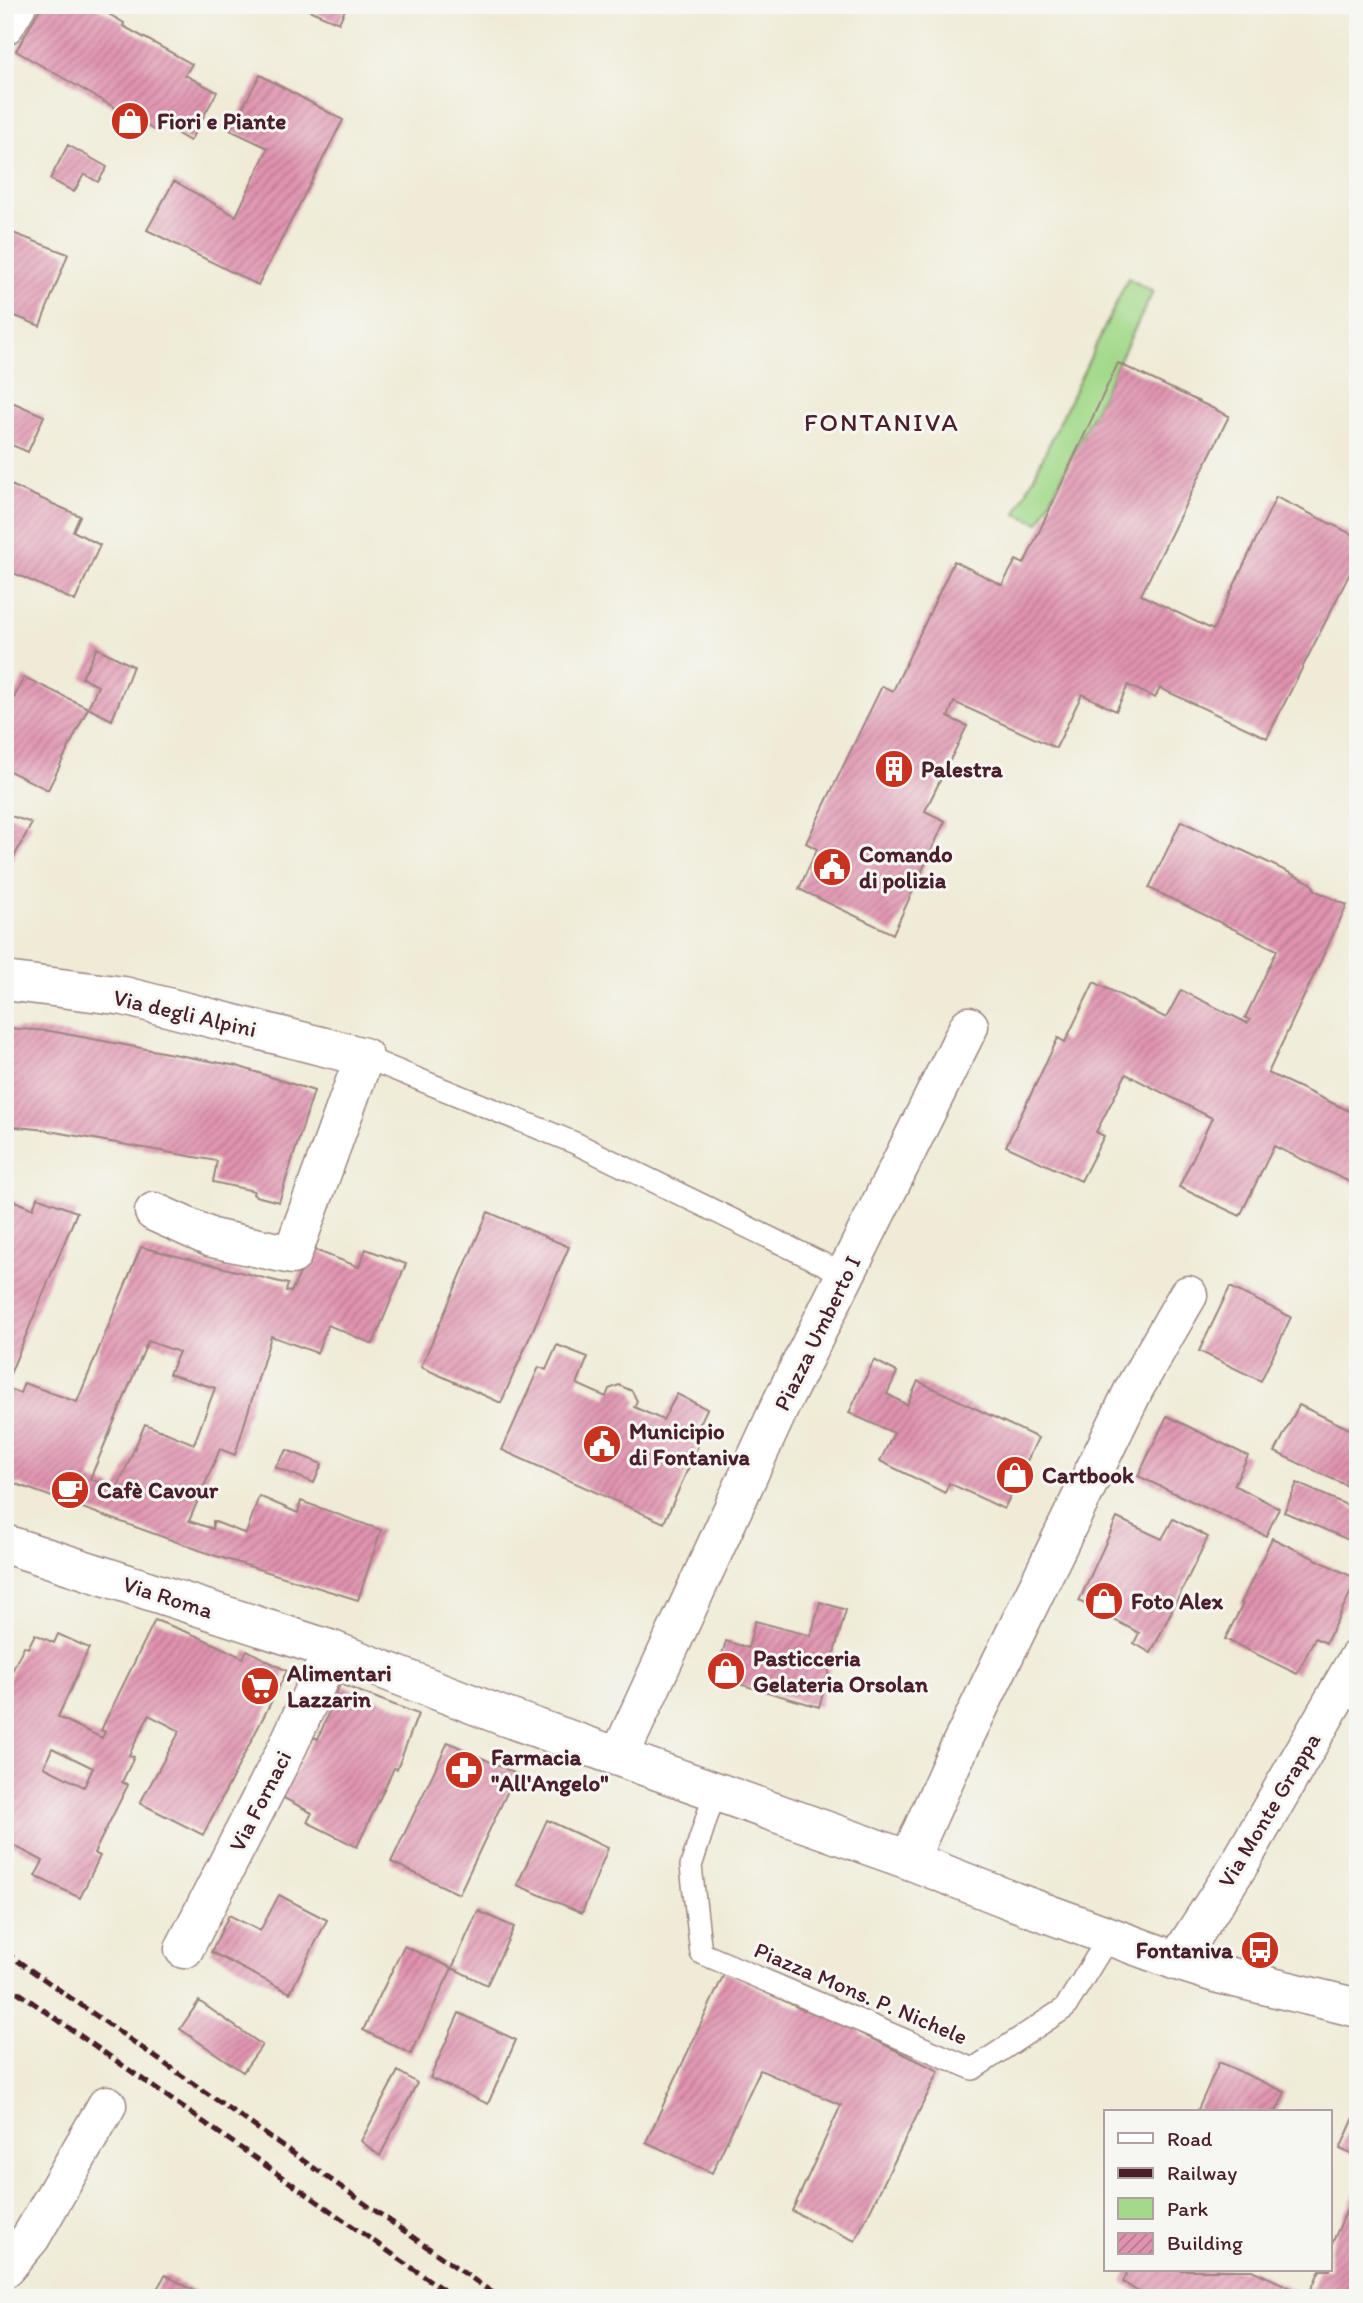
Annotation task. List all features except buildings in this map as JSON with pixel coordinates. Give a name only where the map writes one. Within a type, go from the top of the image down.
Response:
[{"type":"street","points":[[5,25],[17,5]]},
{"type":"street","name":"Via degli Alpini","points":[[5,981],[124,996],[364,1057]]},
{"type":"street","name":"Piazza Umberto I","points":[[619,1757],[782,1402],[969,1026]]},
{"type":"street","points":[[154,1212],[212,1238],[292,1255],[364,1057]]},
{"type":"street","points":[[909,1860],[952,1763],[1135,1387],[1188,1295]]},
{"type":"street","name":"Via Roma","points":[[5,1544],[331,1650],[715,1792],[909,1860],[1177,1961],[1358,2008]]},
{"type":"street","name":"Via Fornaci","points":[[184,1949],[288,1746],[331,1650]]},
{"type":"street","name":"Via Monte Grappa","points":[[1177,1961],[1240,1863],[1358,1658]]},
{"type":"street","points":[[5,2268],[31,2237],[107,2105]]},
{"type":"lane","points":[[364,1057],[575,1143],[846,1275]]},
{"type":"lane","name":"Piazza Mons. P. Nichele","points":[[715,1792],[691,1866],[701,1953],[973,2069],[1065,2008],[1110,1935]]},
{"type":"green space","points":[[1128,278],[1153,292],[1039,523],[1016,514]]},
{"type":"railway","points":[[5,1952],[500,2298]]},
{"type":"railway","points":[[5,1983],[455,2298]]},
{"type":"place","name":"Fiori e Piante","points":[[130,121]]},
{"type":"place","name":"Palestra","points":[[894,769]]},
{"type":"place","name":"Comando di polizia","points":[[832,867]]},
{"type":"place","name":"Municipio di Fontaniva","points":[[602,1444]]},
{"type":"place","name":"Cartbook","points":[[1015,1475]]},
{"type":"place","name":"Cafè Cavour","points":[[70,1490]]},
{"type":"place","name":"Foto Alex","points":[[1104,1601]]},
{"type":"place","name":"Pasticceria Gelateria Orsolan","points":[[726,1671]]},
{"type":"place","name":"Alimentari Lazzarin","points":[[260,1686]]},
{"type":"place","name":"Farmacia \"All'Angelo\"","points":[[464,1770]]},
{"type":"place","name":"Fontaniva","points":[[1260,1950]]},
{"type":"district","name":"FONTANIVA","points":[[882,422]]}]
